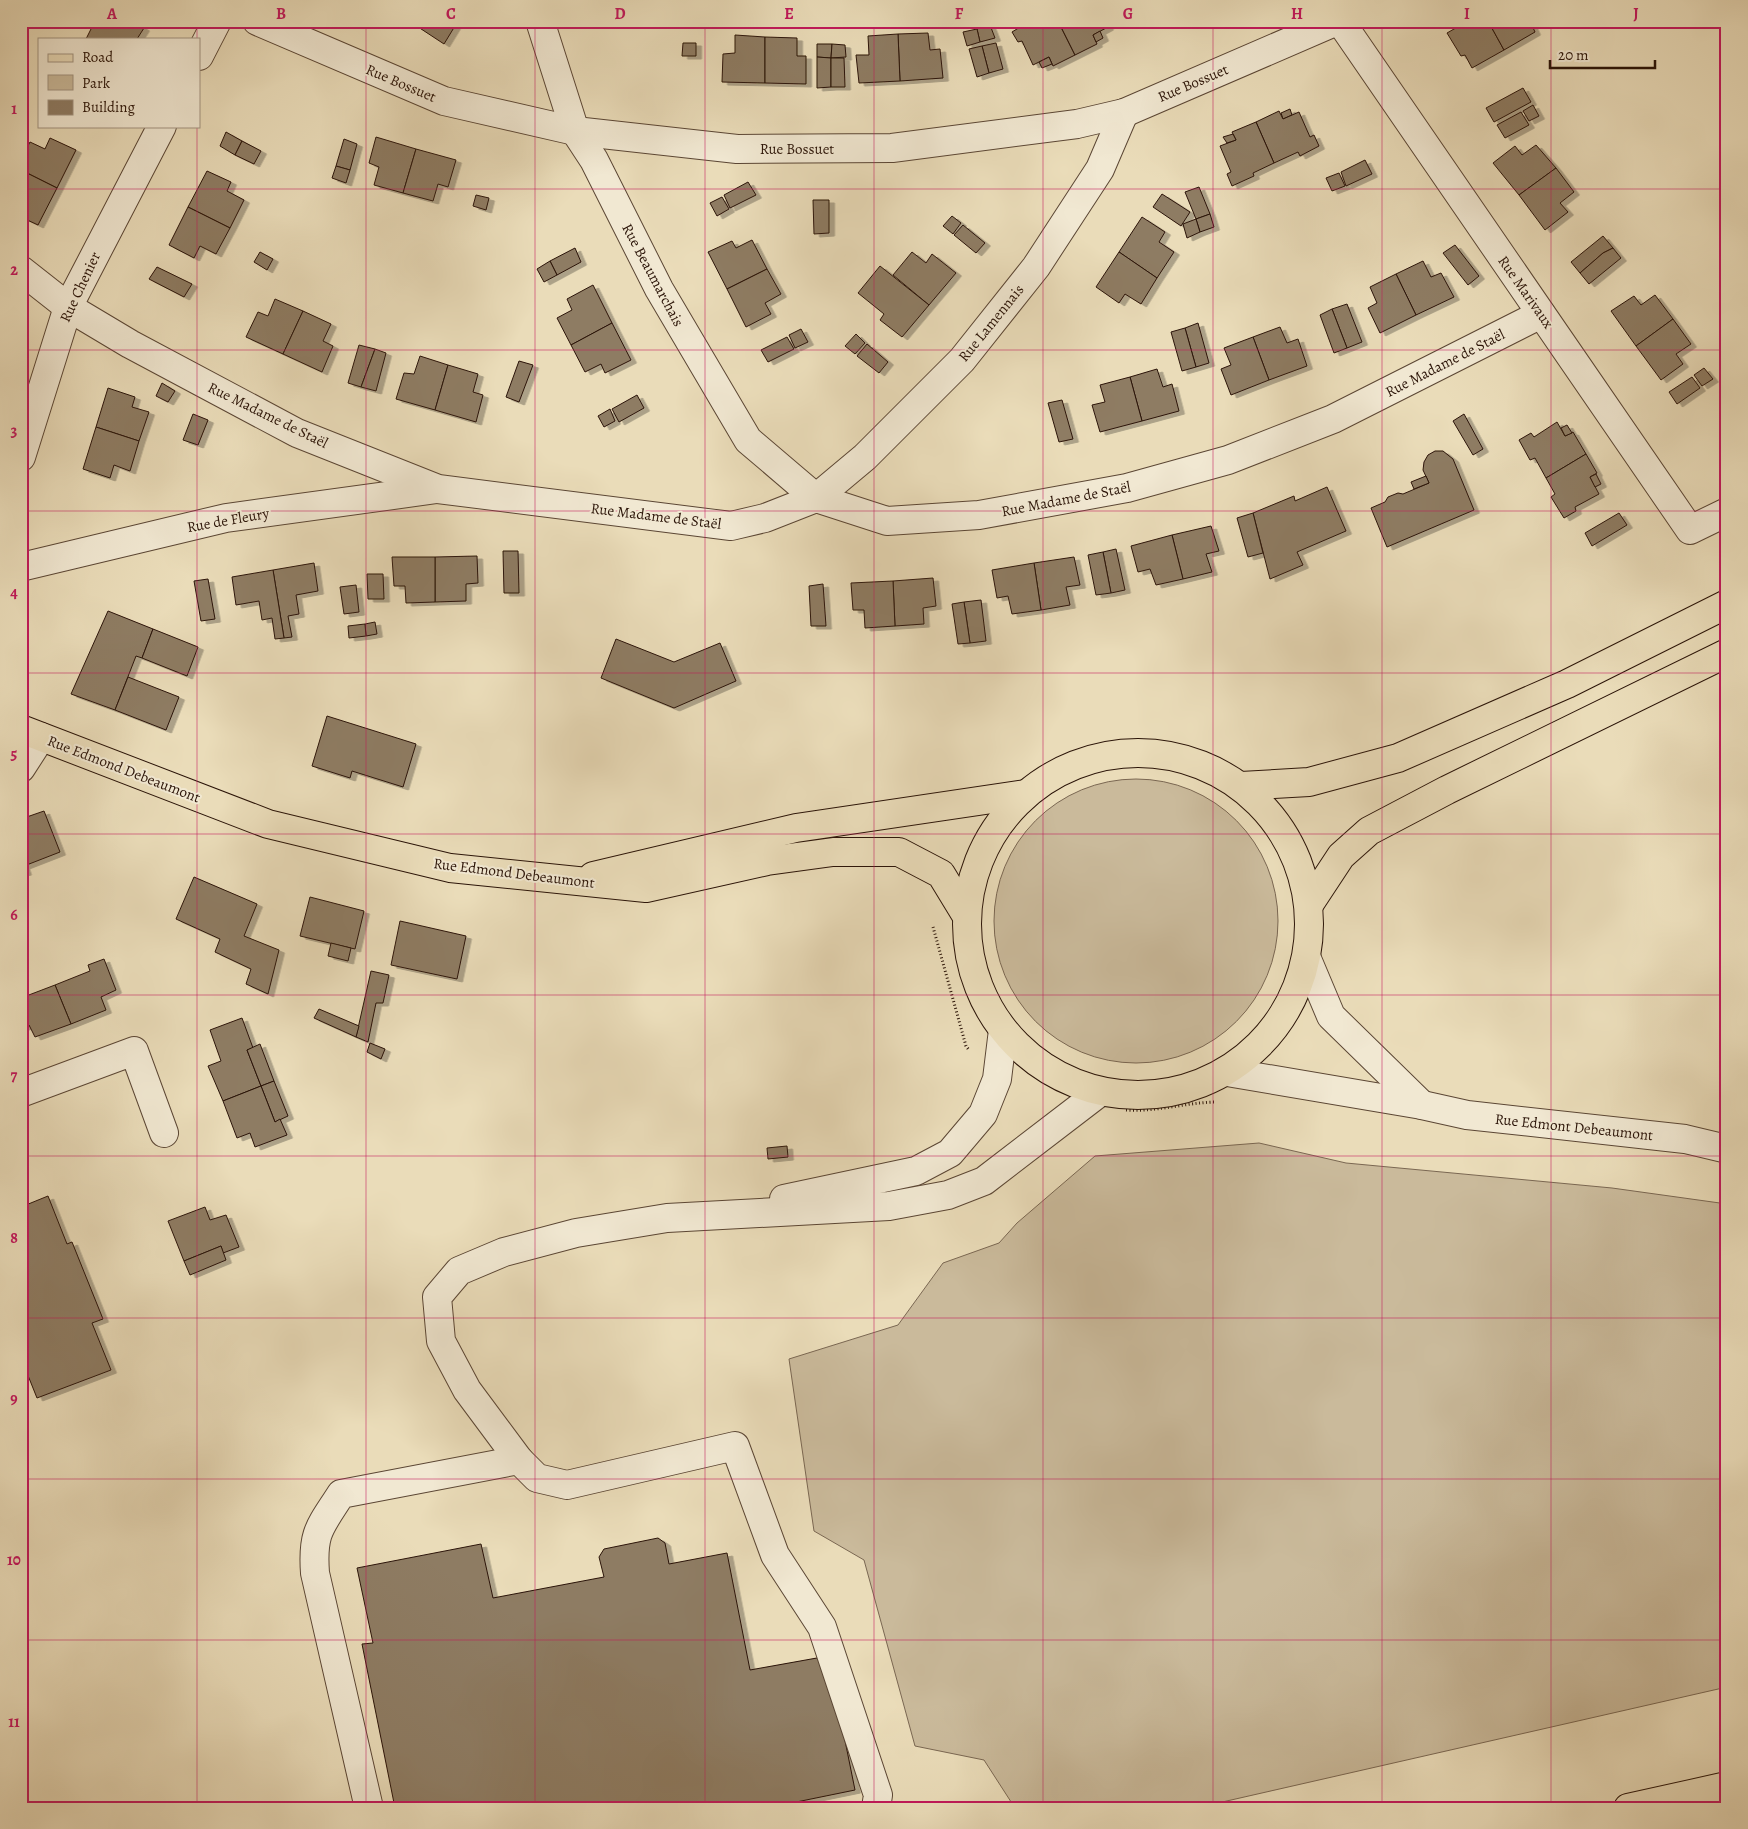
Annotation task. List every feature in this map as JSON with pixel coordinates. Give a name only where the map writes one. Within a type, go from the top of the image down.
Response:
[{"type":"main road","points":[[1241,786],[1310,782],[1398,758],[1567,684],[1727,604]]},
{"type":"main road","points":[[1310,903],[1341,856],[1369,831],[1446,790],[1727,653]]},
{"type":"main road","name":"Rue Edmond Debeaumont","points":[[31,733],[268,824],[450,868],[646,888],[767,860],[833,852],[899,852],[941,874],[966,915]]},
{"type":"main road","points":[[1155,753],[1192,761],[1241,786],[1274,818],[1284,834],[1298,858],[1310,903],[1307,959],[1296,993],[1279,1024],[1255,1050],[1227,1072],[1187,1089],[1143,1096],[1100,1092],[1063,1079],[1030,1058],[1003,1030],[981,996],[969,956],[966,915],[975,870],[995,828],[1026,794],[1065,768],[1109,754],[1155,753]]},
{"type":"main road","points":[[572,880],[796,828],[1026,794]]},
{"type":"main road","points":[[1628,1808],[1727,1786]]},
{"type":"street","points":[[200,54],[217,21]]},
{"type":"street","name":"Rue Bossuet","points":[[256,21],[444,101],[576,132],[737,149],[892,148],[1077,124],[1124,113],[1339,21]]},
{"type":"street","name":"Rue Beaumarchais","points":[[540,21],[576,132],[594,160],[658,289],[748,440],[816,498]]},
{"type":"street","name":"Rue Marivaux","points":[[1339,21],[1690,530],[1727,512]]},
{"type":"street","name":"Rue Lamennais","points":[[816,498],[865,457],[962,360],[1036,267],[1100,169],[1124,113]]},
{"type":"street","name":"Rue Chenier","points":[[21,457],[68,306],[161,128]]},
{"type":"street","name":"Rue Madame de Staël","points":[[21,270],[68,306],[130,344],[297,433],[438,489],[731,526],[765,518],[816,498],[888,521],[979,515],[1127,488],[1228,460],[1333,418],[1541,314]]},
{"type":"street","name":"Rue de Fleury","points":[[21,567],[226,518],[438,489]]},
{"type":"street","points":[[21,768],[31,733]]},
{"type":"street","points":[[1307,959],[1331,1016],[1422,1105]]},
{"type":"street","points":[[704,1214],[863,1184],[916,1171],[950,1153],[983,1114],[997,1079],[1003,1030]]},
{"type":"street","points":[[21,1093],[134,1051],[164,1133]]},
{"type":"street","name":"Rue Edmont Debeaumont","points":[[1227,1072],[1422,1105],[1467,1115],[1685,1139],[1727,1149]]},
{"type":"street","points":[[876,1808],[878,1795],[822,1627],[775,1555],[734,1446],[567,1485],[537,1478],[519,1460],[467,1390],[441,1341],[437,1297],[459,1271],[504,1252],[576,1233],[666,1218],[704,1214],[820,1211],[889,1206],[948,1195],[984,1181],[1100,1092]]},
{"type":"street","points":[[369,1808],[315,1573],[314,1550],[316,1533],[341,1494],[519,1460]]},
{"type":"path","points":[[932,922],[966,1046],[997,1079]]},
{"type":"path","points":[[1121,1110],[1149,1112],[1189,1102],[1217,1102]]},
{"type":"green space","points":[[1136,779],[1177,785],[1203,796],[1226,811],[1246,831],[1261,854],[1272,880],[1278,921],[1272,962],[1261,988],[1246,1011],[1226,1031],[1203,1046],[1177,1057],[1136,1063],[1095,1057],[1069,1046],[1046,1031],[1026,1011],[1011,988],[1000,962],[994,921],[1000,880],[1011,854],[1026,831],[1046,811],[1069,796],[1095,785]]},
{"type":"green space","points":[[1259,1143],[1346,1163],[1612,1188],[1727,1204],[1727,1687],[1196,1808],[1015,1808],[984,1760],[915,1746],[864,1560],[814,1531],[789,1359],[898,1325],[943,1263],[999,1243],[1017,1223],[1095,1156]]},
{"type":"building","points":[[95,21],[110,21],[114,24],[115,21],[132,21],[144,28],[138,38],[86,38]]},
{"type":"building","points":[[409,21],[458,21],[444,44]]},
{"type":"building","points":[[1030,21],[1034,26],[1044,21],[1058,21],[1075,55],[1053,66],[1049,57],[1033,65],[1022,41],[1018,42],[1012,32]]},
{"type":"building","points":[[1058,21],[1105,21],[1108,27],[1093,35],[1097,44],[1075,55]]},
{"type":"building","points":[[1468,21],[1488,21],[1504,50],[1472,68],[1465,55],[1461,56],[1447,33]]},
{"type":"building","points":[[1488,21],[1530,21],[1535,32],[1504,50]]},
{"type":"building","points":[[990,25],[995,38],[980,42],[977,29]]},
{"type":"building","points":[[977,29],[980,42],[967,46],[963,32]]},
{"type":"building","points":[[1100,31],[1103,38],[1096,42],[1093,35]]},
{"type":"building","points":[[928,33],[930,50],[940,49],[943,78],[900,81],[898,34]]},
{"type":"building","points":[[898,34],[900,81],[859,83],[856,55],[869,55],[868,36]]},
{"type":"building","points":[[735,35],[765,37],[765,83],[722,82],[723,54],[735,53]]},
{"type":"building","points":[[765,37],[797,38],[797,56],[806,56],[806,84],[765,83]]},
{"type":"building","points":[[683,43],[696,43],[696,56],[682,56]]},
{"type":"building","points":[[996,43],[1003,69],[989,73],[982,46]]},
{"type":"building","points":[[817,44],[832,44],[831,58],[817,57]]},
{"type":"building","points":[[832,44],[845,45],[846,57],[831,58]]},
{"type":"building","points":[[982,46],[989,73],[977,77],[969,49]]},
{"type":"building","points":[[817,57],[831,58],[831,87],[817,88]]},
{"type":"building","points":[[1049,57],[1052,64],[1042,68],[1039,62]]},
{"type":"building","points":[[831,58],[844,58],[845,87],[831,87]]},
{"type":"building","points":[[1523,88],[1531,102],[1494,122],[1486,108]]},
{"type":"building","points":[[1533,105],[1539,116],[1529,121],[1523,111]]},
{"type":"building","points":[[1290,109],[1292,115],[1283,119],[1281,113]]},
{"type":"building","points":[[1279,111],[1283,119],[1299,112],[1310,137],[1314,135],[1319,146],[1300,156],[1298,152],[1274,163],[1256,122]]},
{"type":"building","points":[[1521,112],[1529,125],[1505,138],[1497,125]]},
{"type":"building","points":[[1256,122],[1274,163],[1253,173],[1254,176],[1232,186],[1227,174],[1231,172],[1220,146],[1236,140],[1232,132]]},
{"type":"building","points":[[226,132],[242,141],[235,155],[220,146]]},
{"type":"building","points":[[1233,134],[1236,140],[1227,143],[1223,137]]},
{"type":"building","points":[[376,137],[416,149],[403,193],[374,185],[379,167],[369,163]]},
{"type":"building","points":[[50,138],[76,150],[57,188],[21,170],[21,159],[30,142],[45,149]]},
{"type":"building","points":[[344,139],[357,144],[350,170],[336,166]]},
{"type":"building","points":[[242,141],[261,151],[254,164],[235,155]]},
{"type":"building","points":[[1536,145],[1556,168],[1519,195],[1493,163],[1515,146],[1522,155]]},
{"type":"building","points":[[416,149],[456,160],[448,187],[438,184],[433,201],[403,193]]},
{"type":"building","points":[[1365,160],[1372,174],[1346,186],[1341,172]]},
{"type":"building","points":[[336,166],[350,170],[346,183],[332,178]]},
{"type":"building","points":[[1556,168],[1574,192],[1560,203],[1568,212],[1545,230],[1519,195]]},
{"type":"building","points":[[21,170],[57,188],[38,225],[21,217]]},
{"type":"building","points":[[207,171],[231,182],[227,191],[244,200],[230,228],[188,207]]},
{"type":"building","points":[[1339,173],[1345,186],[1332,191],[1326,178]]},
{"type":"building","points":[[748,182],[756,195],[730,208],[724,195]]},
{"type":"building","points":[[1199,187],[1210,214],[1196,219],[1185,192]]},
{"type":"building","points":[[1162,194],[1190,212],[1181,226],[1153,207]]},
{"type":"building","points":[[476,195],[489,198],[486,210],[473,206]]},
{"type":"building","points":[[722,197],[729,209],[717,216],[710,203]]},
{"type":"building","points":[[813,200],[829,200],[829,233],[814,234]]},
{"type":"building","points":[[188,207],[230,228],[216,254],[200,246],[194,258],[169,245]]},
{"type":"building","points":[[1210,214],[1214,227],[1200,232],[1196,219]]},
{"type":"building","points":[[952,216],[961,223],[953,234],[943,226]]},
{"type":"building","points":[[1142,217],[1165,232],[1159,242],[1174,252],[1157,278],[1119,252]]},
{"type":"building","points":[[1196,219],[1200,232],[1187,238],[1183,224]]},
{"type":"building","points":[[963,225],[985,243],[976,253],[954,235]]},
{"type":"building","points":[[1603,236],[1613,248],[1603,253],[1580,273],[1571,262]]},
{"type":"building","points":[[752,240],[767,269],[727,289],[708,252],[732,241],[736,248]]},
{"type":"building","points":[[1455,245],[1479,276],[1468,285],[1443,253]]},
{"type":"building","points":[[575,248],[581,262],[557,275],[550,261]]},
{"type":"building","points":[[1613,248],[1621,258],[1589,284],[1580,273],[1603,253]]},
{"type":"building","points":[[260,252],[273,259],[267,270],[254,262]]},
{"type":"building","points":[[912,252],[926,263],[932,254],[956,273],[929,305],[893,275]]},
{"type":"building","points":[[1119,252],[1157,278],[1141,304],[1125,294],[1119,303],[1096,287]]},
{"type":"building","points":[[550,261],[557,275],[544,282],[537,269]]},
{"type":"building","points":[[1423,261],[1431,277],[1441,273],[1454,297],[1416,315],[1396,274]]},
{"type":"building","points":[[880,266],[929,305],[902,337],[880,320],[884,314],[858,293]]},
{"type":"building","points":[[157,267],[192,284],[184,297],[149,279]]},
{"type":"building","points":[[767,269],[781,294],[765,303],[771,314],[746,327],[727,289]]},
{"type":"building","points":[[1396,274],[1416,315],[1380,333],[1368,308],[1377,303],[1370,287]]},
{"type":"building","points":[[593,285],[612,323],[571,345],[557,318],[572,310],[567,299]]},
{"type":"building","points":[[1655,295],[1673,319],[1636,346],[1611,311],[1634,296],[1641,305]]},
{"type":"building","points":[[275,299],[303,311],[283,354],[246,337],[258,312],[268,316]]},
{"type":"building","points":[[1347,304],[1362,342],[1347,348],[1332,309]]},
{"type":"building","points":[[1332,309],[1347,348],[1334,353],[1320,315]]},
{"type":"building","points":[[303,311],[331,324],[323,341],[333,346],[322,372],[283,354]]},
{"type":"building","points":[[1673,319],[1691,344],[1676,354],[1683,364],[1661,380],[1636,346]]},
{"type":"building","points":[[612,323],[631,360],[605,373],[601,364],[585,372],[571,345]]},
{"type":"building","points":[[1198,323],[1209,363],[1196,367],[1185,328]]},
{"type":"building","points":[[1280,327],[1287,343],[1298,339],[1307,366],[1269,380],[1253,337]]},
{"type":"building","points":[[1185,328],[1196,367],[1182,371],[1171,332]]},
{"type":"building","points":[[801,329],[808,342],[795,348],[789,335]]},
{"type":"building","points":[[856,334],[865,343],[855,354],[845,346]]},
{"type":"building","points":[[787,337],[794,349],[768,362],[761,350]]},
{"type":"building","points":[[1253,337],[1269,380],[1231,395],[1221,369],[1231,365],[1224,348]]},
{"type":"building","points":[[867,344],[888,362],[879,373],[857,356]]},
{"type":"building","points":[[359,345],[375,349],[361,387],[348,383]]},
{"type":"building","points":[[375,349],[386,353],[376,391],[361,387]]},
{"type":"building","points":[[420,356],[448,365],[435,410],[396,399],[404,373],[414,374]]},
{"type":"building","points":[[519,361],[533,365],[519,402],[506,397]]},
{"type":"building","points":[[448,365],[478,374],[473,392],[483,395],[476,422],[435,410]]},
{"type":"building","points":[[1704,368],[1713,379],[1702,386],[1694,375]]},
{"type":"building","points":[[1157,369],[1163,387],[1172,384],[1179,411],[1142,421],[1130,377]]},
{"type":"building","points":[[1130,377],[1142,421],[1100,432],[1092,405],[1105,402],[1100,385]]},
{"type":"building","points":[[1692,377],[1700,388],[1677,404],[1669,392]]},
{"type":"building","points":[[162,383],[175,391],[168,402],[156,396]]},
{"type":"building","points":[[108,388],[135,397],[132,407],[149,412],[139,441],[96,427]]},
{"type":"building","points":[[637,395],[644,408],[619,422],[612,409]]},
{"type":"building","points":[[1062,400],[1073,439],[1059,442],[1048,403]]},
{"type":"building","points":[[610,409],[615,421],[604,427],[598,416]]},
{"type":"building","points":[[193,414],[208,420],[198,445],[183,440]]},
{"type":"building","points":[[1464,414],[1483,449],[1473,455],[1453,421]]},
{"type":"building","points":[[1557,422],[1565,436],[1573,432],[1586,454],[1546,478],[1535,458],[1530,460],[1519,440],[1531,433],[1534,437]]},
{"type":"building","points":[[1567,425],[1572,433],[1565,436],[1561,428]]},
{"type":"building","points":[[96,427],[139,441],[130,471],[114,465],[110,478],[83,469]]},
{"type":"building","points":[[1435,451],[1443,451],[1453,459],[1474,510],[1387,547],[1371,508],[1385,502],[1388,497],[1398,493],[1403,494],[1429,483],[1423,470],[1424,462],[1428,455]]},
{"type":"building","points":[[1586,454],[1597,473],[1590,477],[1599,494],[1575,507],[1576,511],[1564,518],[1551,497],[1555,494],[1546,478]]},
{"type":"building","points":[[1596,474],[1601,484],[1595,487],[1590,477]]},
{"type":"building","points":[[1426,476],[1429,483],[1414,489],[1411,482]]},
{"type":"building","points":[[1327,487],[1346,531],[1297,552],[1303,565],[1270,579],[1253,513],[1294,496],[1295,501]]},
{"type":"building","points":[[1253,513],[1263,553],[1248,557],[1237,518]]},
{"type":"building","points":[[1619,513],[1627,525],[1592,546],[1585,533]]},
{"type":"building","points":[[1211,526],[1219,551],[1206,554],[1212,572],[1183,579],[1172,535]]},
{"type":"building","points":[[1172,535],[1183,579],[1156,585],[1150,569],[1138,572],[1131,546]]},
{"type":"building","points":[[1116,549],[1125,590],[1111,593],[1103,552]]},
{"type":"building","points":[[503,551],[518,551],[519,593],[504,593]]},
{"type":"building","points":[[1103,552],[1111,593],[1096,595],[1088,555]]},
{"type":"building","points":[[477,556],[478,583],[466,584],[466,601],[435,602],[435,557]]},
{"type":"building","points":[[392,557],[435,557],[435,602],[406,603],[405,586],[394,586]]},
{"type":"building","points":[[1074,557],[1080,585],[1066,587],[1070,605],[1041,610],[1034,563]]},
{"type":"building","points":[[314,563],[318,591],[296,595],[299,614],[288,616],[292,637],[284,638],[273,570]]},
{"type":"building","points":[[1034,563],[1041,610],[1012,614],[1008,596],[997,598],[992,570]]},
{"type":"building","points":[[273,570],[284,638],[275,639],[272,618],[262,620],[259,601],[236,605],[232,577]]},
{"type":"building","points":[[367,574],[383,574],[384,599],[368,599]]},
{"type":"building","points":[[933,578],[936,606],[923,608],[924,624],[895,626],[893,581]]},
{"type":"building","points":[[208,579],[215,619],[201,621],[194,581]]},
{"type":"building","points":[[893,581],[895,626],[865,628],[864,610],[853,610],[851,583]]},
{"type":"building","points":[[823,584],[826,626],[811,626],[809,586]]},
{"type":"building","points":[[356,585],[359,612],[344,614],[340,587]]},
{"type":"building","points":[[981,600],[986,641],[970,643],[964,602]]},
{"type":"building","points":[[964,602],[970,643],[958,644],[952,604]]},
{"type":"building","points":[[108,611],[153,629],[142,658],[136,656],[115,710],[71,694]]},
{"type":"building","points":[[375,622],[377,634],[366,636],[365,624]]},
{"type":"building","points":[[365,624],[366,636],[349,638],[348,626]]},
{"type":"building","points":[[153,629],[198,647],[187,676],[142,658]]},
{"type":"building","points":[[616,639],[674,662],[720,643],[736,681],[674,708],[601,678]]},
{"type":"building","points":[[128,677],[179,697],[166,730],[115,710]]},
{"type":"building","points":[[327,716],[416,744],[403,787],[352,771],[350,778],[312,766]]},
{"type":"building","points":[[44,811],[60,852],[24,866],[26,872],[21,873],[21,819]]},
{"type":"building","points":[[194,877],[257,904],[244,936],[279,950],[268,994],[246,984],[251,969],[215,952],[220,939],[176,919]]},
{"type":"building","points":[[310,897],[364,911],[355,949],[300,936]]},
{"type":"building","points":[[400,921],[466,936],[457,979],[391,965]]},
{"type":"building","points":[[331,943],[351,948],[348,961],[328,956]]},
{"type":"building","points":[[104,959],[116,990],[101,997],[106,1010],[71,1024],[55,985],[90,971],[88,965]]},
{"type":"building","points":[[371,971],[389,975],[383,1003],[376,1003],[368,1042],[356,1037]]},
{"type":"building","points":[[55,985],[71,1024],[35,1037],[29,1025],[21,1028],[21,998]]},
{"type":"building","points":[[319,1009],[359,1026],[356,1037],[314,1018]]},
{"type":"building","points":[[242,1018],[253,1048],[247,1050],[261,1086],[223,1101],[208,1066],[221,1061],[210,1030]]},
{"type":"building","points":[[370,1043],[385,1049],[381,1059],[367,1052]]},
{"type":"building","points":[[260,1044],[274,1081],[261,1086],[247,1050]]},
{"type":"building","points":[[274,1081],[288,1116],[275,1122],[261,1086]]},
{"type":"building","points":[[261,1086],[275,1122],[280,1119],[287,1135],[255,1147],[250,1133],[237,1138],[223,1101]]},
{"type":"building","points":[[787,1146],[788,1157],[768,1159],[767,1148]]},
{"type":"building","points":[[48,1196],[67,1244],[72,1242],[103,1319],[92,1323],[111,1370],[37,1398],[21,1358],[21,1207]]},
{"type":"building","points":[[205,1207],[210,1220],[226,1215],[239,1247],[223,1253],[221,1246],[184,1261],[168,1221]]},
{"type":"building","points":[[221,1246],[226,1260],[190,1275],[184,1261]]},
{"type":"building","points":[[658,1538],[665,1543],[669,1564],[727,1553],[750,1670],[828,1656],[855,1790],[767,1808],[395,1808],[362,1644],[373,1643],[357,1568],[481,1544],[493,1598],[604,1577],[599,1557],[604,1549]]}]
